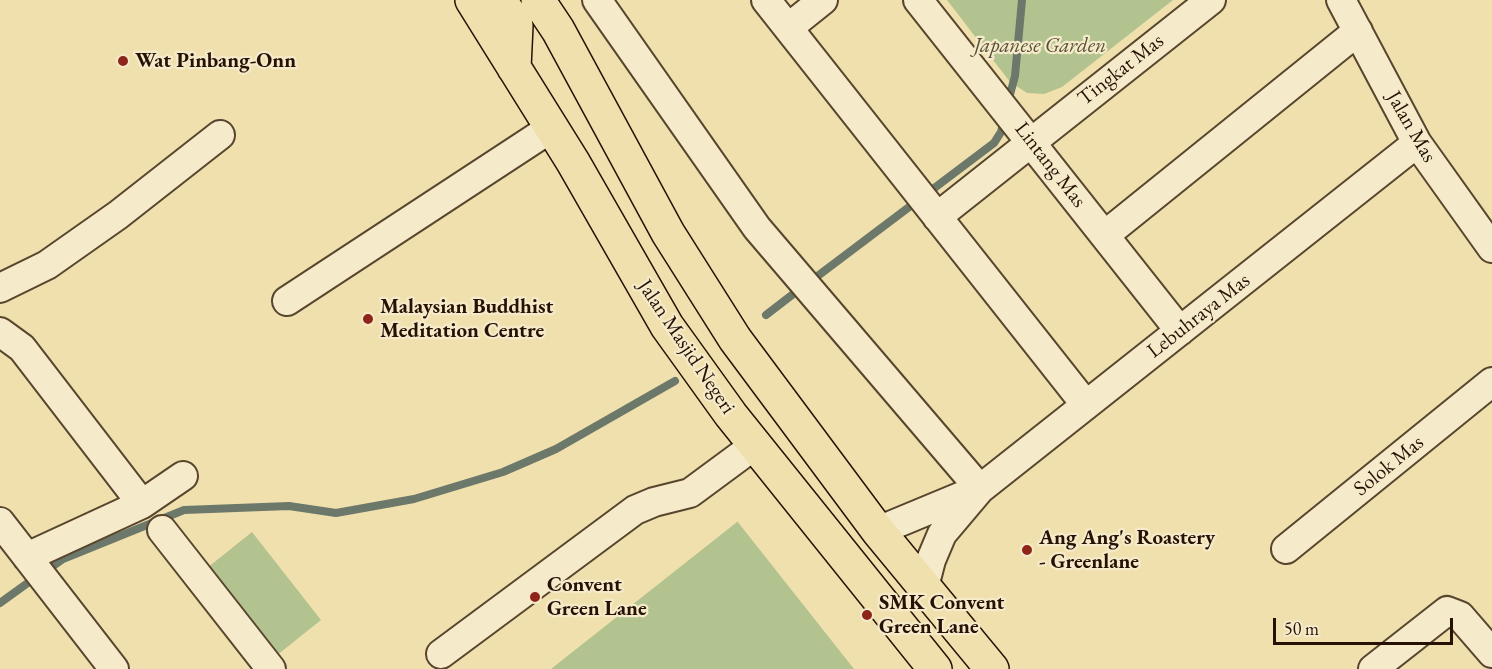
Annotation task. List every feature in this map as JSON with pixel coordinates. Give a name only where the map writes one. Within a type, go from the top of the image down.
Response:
[{"type":"highway","name":"Jalan Masjid Negeri","points":[[472,0],[552,128],[667,326],[755,445],[935,669]]},
{"type":"highway","points":[[500,0],[516,25],[514,68]]},
{"type":"highway","points":[[538,0],[558,30],[668,233],[703,292],[735,339],[878,531],[992,669]]},
{"type":"street","points":[[597,0],[757,228],[980,489]]},
{"type":"street","points":[[766,0],[1086,405]]},
{"type":"street","points":[[788,28],[823,0]]},
{"type":"street","name":"Lintang Mas","points":[[918,0],[1032,141],[1180,331]]},
{"type":"street","name":"Tingkat Mas","points":[[928,206],[1032,141],[1211,0]]},
{"type":"street","name":"Jalan Mas","points":[[1341,0],[1417,143],[1492,248]]},
{"type":"street","points":[[1105,236],[1358,31]]},
{"type":"street","points":[[287,301],[552,128]]},
{"type":"street","points":[[0,288],[47,265],[109,222],[220,135]]},
{"type":"street","name":"Lebuhraya Mas","points":[[924,587],[931,560],[942,534],[980,489],[1417,143]]},
{"type":"street","points":[[0,332],[21,348],[142,504]]},
{"type":"street","name":"Solok Mas","points":[[1286,549],[1492,382]]},
{"type":"street","points":[[441,654],[635,510],[654,502],[690,493],[755,445]]},
{"type":"street","points":[[31,562],[142,504],[183,476]]},
{"type":"street","name":"Lebuhraya Mas","points":[[878,531],[980,489]]},
{"type":"street","points":[[0,522],[114,669]]},
{"type":"street","points":[[162,530],[271,669]]},
{"type":"street","points":[[1373,669],[1447,611],[1461,616],[1492,653]]},
{"type":"green space","name":"Japanese Garden","points":[[947,0],[1173,0],[1062,87],[1044,94],[1027,93],[1010,82]]},
{"type":"green space","points":[[737,522],[854,669],[551,669]]},
{"type":"green space","points":[[252,532],[321,620],[276,656],[207,568]]},
{"type":"waterway","points":[[1008,102],[1015,76],[1022,0]]},
{"type":"waterway","points":[[811,281],[994,143],[1001,132],[1004,120]]},
{"type":"waterway","points":[[766,315],[801,288]]},
{"type":"waterway","points":[[46,571],[63,559],[184,510],[289,506],[336,513],[414,499],[503,472],[556,449],[675,381]]},
{"type":"waterway","points":[[0,603],[36,577]]},
{"type":"place","name":"Wat Pinbang-Onn","points":[[123,61]]},
{"type":"place","name":"Malaysian Buddhist Meditation Centre","points":[[368,319]]},
{"type":"place","name":"Ang Ang's Roastery - Greenlane","points":[[1027,550]]},
{"type":"place","name":"Convent Green Lane","points":[[535,597]]},
{"type":"place","name":"SMK Convent Green Lane","points":[[867,615]]}]
